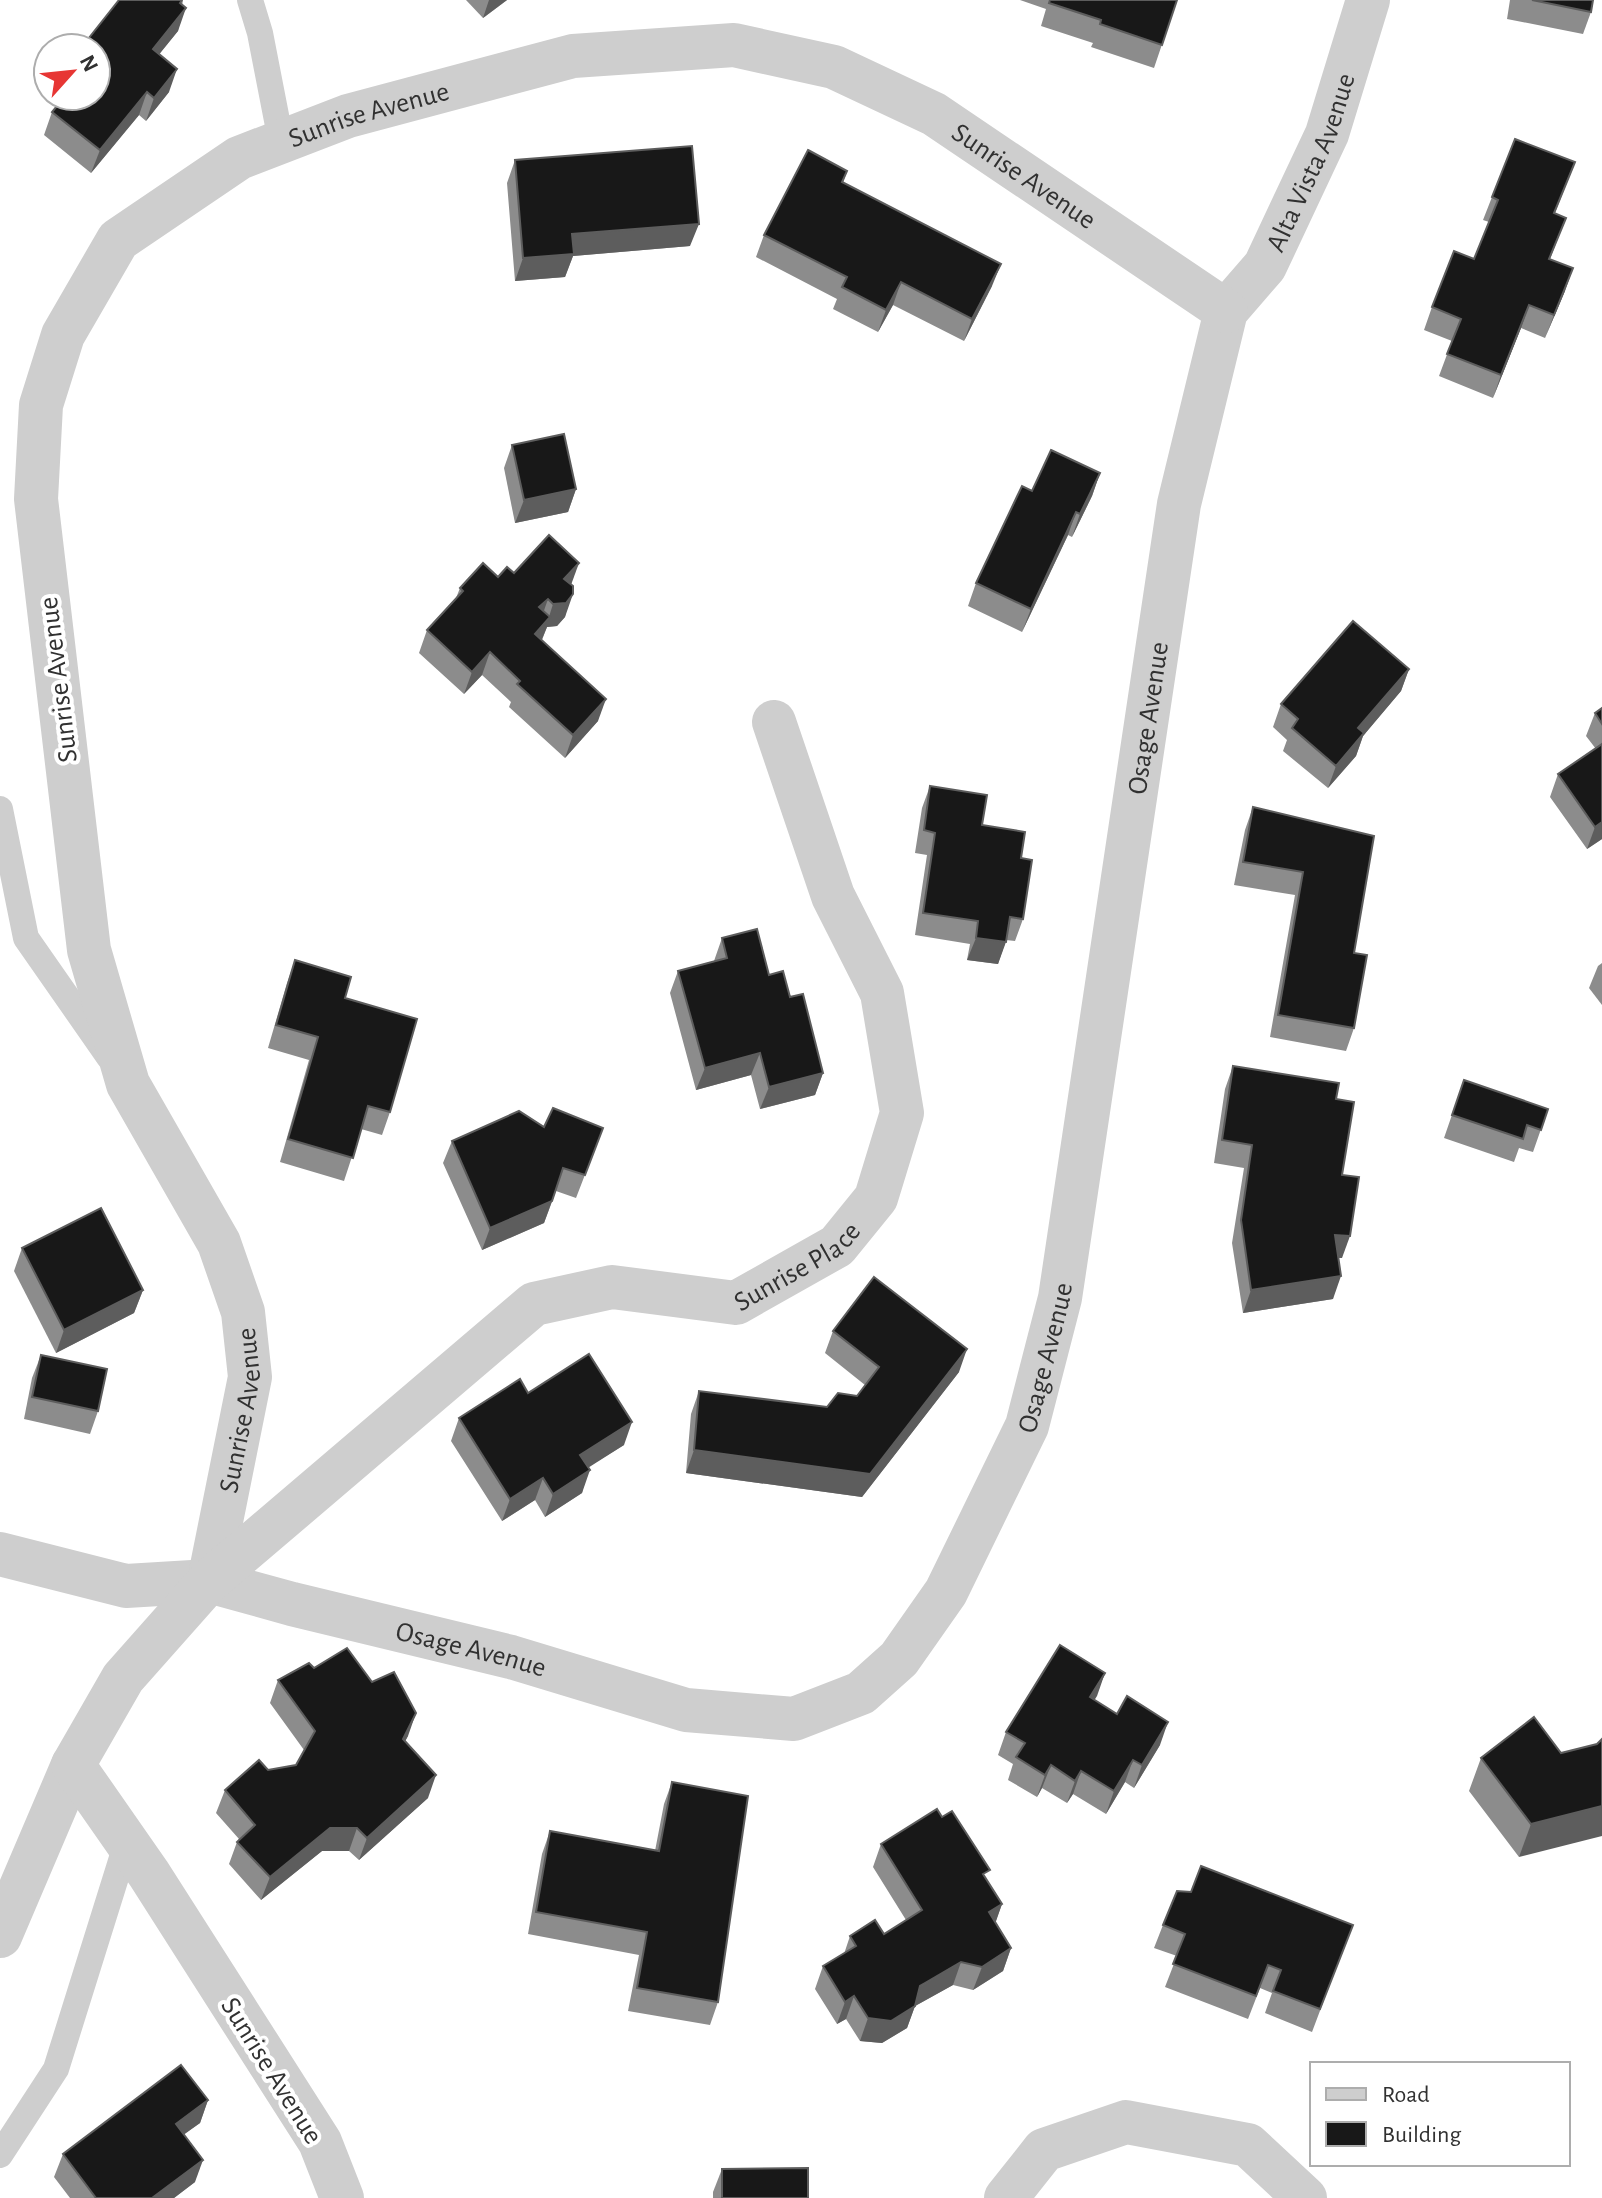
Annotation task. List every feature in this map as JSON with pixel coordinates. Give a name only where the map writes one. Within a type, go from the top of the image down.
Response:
[{"type":"street","name":"Alta Vista Avenue","points":[[1226,311],[1265,266],[1327,134],[1368,0]]},
{"type":"street","name":"Sunrise Avenue","points":[[209,1581],[250,1377],[243,1312],[219,1243],[128,1084],[89,950],[36,499],[41,405],[63,335],[118,240],[239,158],[348,116],[573,56],[734,45],[834,67],[934,114],[1226,311]]},
{"type":"street","name":"Osage Avenue","points":[[0,1554],[126,1586],[209,1581],[511,1657],[686,1710],[794,1719],[861,1693],[899,1659],[946,1592],[1027,1426],[1060,1298],[1179,504],[1226,311]]},
{"type":"street","name":"Sunrise Place","points":[[209,1581],[534,1304],[612,1287],[736,1303],[837,1246],[876,1198],[902,1113],[882,993],[833,896],[774,722]]},
{"type":"street","points":[[0,1936],[73,1765],[123,1678],[209,1581]]},
{"type":"street","name":"Sunrise Avenue","points":[[73,1765],[127,1842],[320,2142],[342,2198]]},
{"type":"street","points":[[1006,2198],[1044,2150],[1126,2122],[1248,2145],[1305,2198]]},
{"type":"lane","points":[[250,0],[260,33],[281,141]]},
{"type":"lane","points":[[0,809],[26,938],[128,1084]]},
{"type":"lane","points":[[0,2155],[56,2069],[127,1842]]},
{"type":"building","points":[[119,0],[182,0],[180,3],[186,8],[153,49],[177,69],[154,98],[147,92],[100,150],[52,112],[112,112],[112,32],[94,32]]},
{"type":"building","points":[[1050,0],[1177,0],[1162,45],[1100,24],[1101,20],[1049,3]]},
{"type":"building","points":[[1532,0],[1593,0],[1591,12]]},
{"type":"building","points":[[1515,139],[1575,162],[1554,213],[1566,218],[1549,259],[1573,268],[1554,315],[1529,305],[1501,375],[1447,354],[1461,319],[1432,307],[1454,251],[1474,259],[1498,200],[1492,197]]},
{"type":"building","points":[[692,146],[699,224],[572,234],[574,254],[523,258],[515,160]]},
{"type":"building","points":[[808,150],[847,171],[842,182],[1001,264],[972,319],[901,282],[886,310],[842,287],[847,277],[764,235]]},
{"type":"building","points":[[564,434],[576,489],[524,500],[512,445]]},
{"type":"building","points":[[1051,450],[1100,473],[1080,514],[1076,512],[1031,609],[976,583],[1022,486],[1032,491]]},
{"type":"building","points":[[549,535],[579,563],[564,579],[573,586],[573,594],[566,603],[553,604],[548,599],[539,607],[550,617],[535,634],[606,699],[573,735],[517,684],[520,681],[490,652],[472,672],[427,630],[463,591],[460,588],[483,563],[498,577],[507,567],[514,573]]},
{"type":"building","points":[[1353,621],[1409,669],[1358,728],[1364,733],[1336,766],[1292,728],[1298,719],[1281,704]]},
{"type":"building","points":[[1602,708],[1602,724],[1595,713]]},
{"type":"building","points":[[1602,744],[1602,822],[1595,827],[1558,774]]},
{"type":"building","points":[[930,786],[987,795],[982,825],[1025,832],[1021,858],[1032,860],[1023,919],[1010,917],[1006,942],[976,938],[978,921],[923,913],[935,833],[924,830]]},
{"type":"building","points":[[1253,807],[1374,836],[1354,953],[1367,955],[1354,1028],[1278,1015],[1303,872],[1243,862]]},
{"type":"building","points":[[757,929],[769,975],[783,971],[790,997],[803,994],[823,1073],[769,1087],[760,1053],[705,1068],[678,971],[727,958],[722,938]]},
{"type":"building","points":[[295,960],[351,977],[345,998],[417,1019],[390,1112],[368,1106],[353,1158],[288,1139],[318,1037],[276,1025]]},
{"type":"building","points":[[1233,1066],[1339,1083],[1336,1099],[1354,1102],[1342,1175],[1359,1177],[1350,1236],[1335,1235],[1341,1276],[1251,1290],[1241,1220],[1252,1145],[1222,1140]]},
{"type":"building","points":[[1464,1080],[1548,1109],[1541,1130],[1527,1125],[1523,1139],[1452,1115]]},
{"type":"building","points":[[553,1108],[603,1128],[585,1175],[563,1168],[552,1201],[490,1228],[452,1141],[519,1111],[544,1127]]},
{"type":"building","points":[[101,1208],[143,1290],[64,1330],[22,1248]]},
{"type":"building","points":[[874,1277],[967,1349],[870,1474],[694,1450],[699,1391],[827,1407],[838,1393],[857,1396],[879,1367],[833,1331]]},
{"type":"building","points":[[589,1354],[632,1422],[580,1455],[590,1470],[553,1494],[543,1478],[510,1499],[459,1418],[520,1379],[528,1393]]},
{"type":"building","points":[[41,1355],[107,1369],[98,1411],[32,1397]]},
{"type":"building","points":[[1060,1645],[1105,1673],[1090,1697],[1117,1714],[1127,1696],[1168,1722],[1142,1765],[1133,1760],[1114,1791],[1081,1771],[1075,1781],[1051,1765],[1045,1775],[1016,1757],[1025,1743],[1006,1732]]},
{"type":"building","points":[[347,1648],[372,1682],[394,1672],[416,1713],[403,1739],[436,1775],[367,1838],[357,1828],[330,1828],[270,1877],[237,1842],[255,1825],[225,1790],[259,1760],[268,1770],[296,1765],[315,1731],[278,1680],[309,1663],[314,1668]]},
{"type":"building","points":[[1534,1717],[1561,1753],[1597,1744],[1602,1739],[1602,1806],[1531,1824],[1481,1758]]},
{"type":"building","points":[[672,1782],[748,1796],[718,2002],[637,1988],[647,1932],[536,1912],[550,1831],[659,1851]]},
{"type":"building","points":[[937,1809],[942,1817],[952,1811],[990,1870],[983,1874],[1002,1904],[989,1912],[1011,1948],[982,1967],[961,1962],[920,1986],[915,2006],[891,2021],[868,2018],[854,1996],[845,2002],[823,1966],[856,1946],[850,1936],[875,1920],[884,1934],[922,1910],[881,1844]]},
{"type":"building","points":[[1201,1866],[1353,1925],[1320,2009],[1273,1991],[1281,1970],[1268,1965],[1256,1996],[1173,1964],[1185,1934],[1163,1925],[1177,1891],[1191,1892]]},
{"type":"building","points":[[181,2065],[208,2100],[176,2124],[203,2160],[152,2198],[96,2198],[63,2154]]},
{"type":"building","points":[[808,2168],[808,2198],[722,2198],[722,2169]]}]
